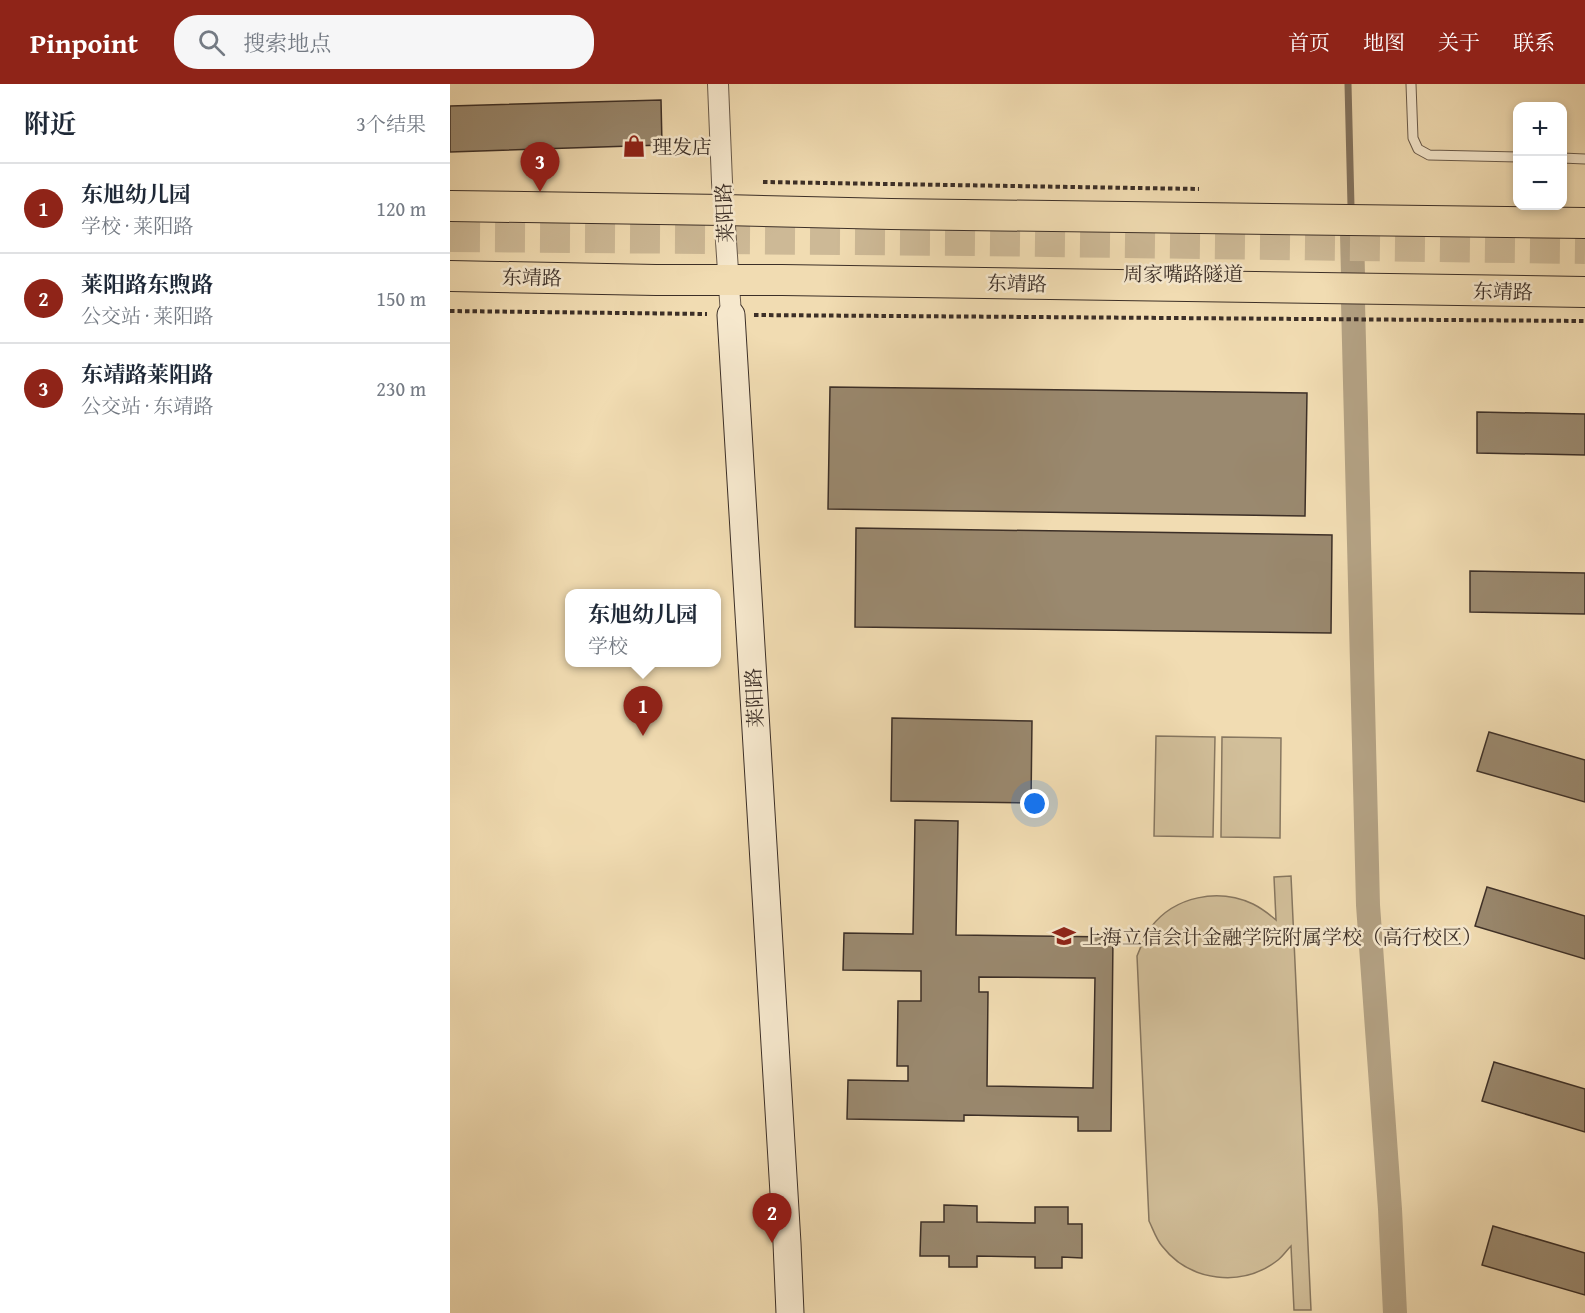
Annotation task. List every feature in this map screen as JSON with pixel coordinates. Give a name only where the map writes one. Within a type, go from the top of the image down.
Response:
[{"type":"main road","points":[[450,206],[723,196],[891,214],[1585,223]]},
{"type":"main road","name":"周家嘴路隧道","points":[[782,280],[1027,274],[1318,272],[1585,276]]},
{"type":"main road","name":"东靖路","points":[[450,276],[1585,292]]},
{"type":"main road","name":"莱阳路","points":[[731,315],[790,1313]]},
{"type":"street","name":"莱阳路","points":[[718,84],[731,315]]},
{"type":"lane","points":[[1411,84],[1413,138],[1419,149],[1430,155],[1513,157]]},
{"type":"lane","points":[[1567,158],[1585,159]]},
{"type":"path","points":[[723,196],[1206,189]]},
{"type":"path","points":[[450,311],[1585,321]]},
{"type":"shaded area","points":[[1156,736],[1215,737],[1213,837],[1154,836]]},
{"type":"shaded area","points":[[1222,737],[1281,738],[1280,838],[1221,837]]},
{"type":"shaded area","points":[[1291,876],[1311,1310],[1294,1310],[1291,1246],[1278,1260],[1264,1269],[1249,1275],[1217,1277],[1202,1274],[1174,1258],[1160,1243],[1149,1221],[1137,956],[1151,927],[1161,916],[1172,908],[1198,898],[1226,896],[1240,899],[1265,911],[1276,920],[1274,877]]},
{"type":"building","points":[[661,100],[662,145],[450,152],[450,106]]},
{"type":"building","points":[[830,387],[1307,393],[1305,516],[828,509]]},
{"type":"building","points":[[1477,412],[1585,414],[1585,455],[1477,453]]},
{"type":"building","points":[[856,528],[1332,535],[1331,633],[855,627]]},
{"type":"building","points":[[1470,571],[1585,573],[1585,614],[1470,612]]},
{"type":"building","points":[[892,718],[1032,721],[1031,803],[891,801]]},
{"type":"building","points":[[1489,732],[1585,760],[1585,802],[1477,771]]},
{"type":"building","points":[[915,820],[958,821],[956,935],[1113,937],[1111,1131],[1078,1131],[1078,1117],[964,1115],[964,1121],[847,1119],[848,1080],[908,1081],[908,1066],[897,1066],[898,1001],[921,1001],[921,971],[843,970],[844,933],[913,934]],"holes":[[[979,977],[1095,978],[1093,1088],[987,1086],[988,992],[979,992]]]},
{"type":"building","points":[[1487,887],[1585,916],[1585,959],[1475,926]]},
{"type":"building","points":[[1494,1062],[1585,1089],[1585,1132],[1482,1101]]},
{"type":"building","points":[[944,1205],[977,1206],[977,1222],[1035,1223],[1035,1207],[1068,1207],[1068,1224],[1082,1224],[1082,1258],[1062,1257],[1062,1268],[1035,1268],[1035,1257],[977,1256],[977,1267],[949,1267],[949,1256],[920,1256],[921,1222],[944,1222]]},
{"type":"building","points":[[1493,1226],[1585,1253],[1585,1295],[1482,1265]]},
{"type":"waterway","points":[[1348,84],[1351,206]]},
{"type":"waterway","points":[[1352,233],[1353,275]]},
{"type":"waterway","points":[[1353,302],[1368,905],[1390,1209],[1395,1313]]},
{"type":"tunnel","points":[[450,237],[1585,249]]},
{"type":"place","name":"理发店","points":[[634,146]]},
{"type":"place","name":"东靖路莱阳路","points":[[540,192]]},
{"type":"place","name":"东旭幼儿园","points":[[643,736]]},
{"type":"place","name":"上海立信会计金融学院附属学校（高行校区）","points":[[1064,936]]},
{"type":"place","name":"莱阳路东煦路","points":[[772,1243]]}]
